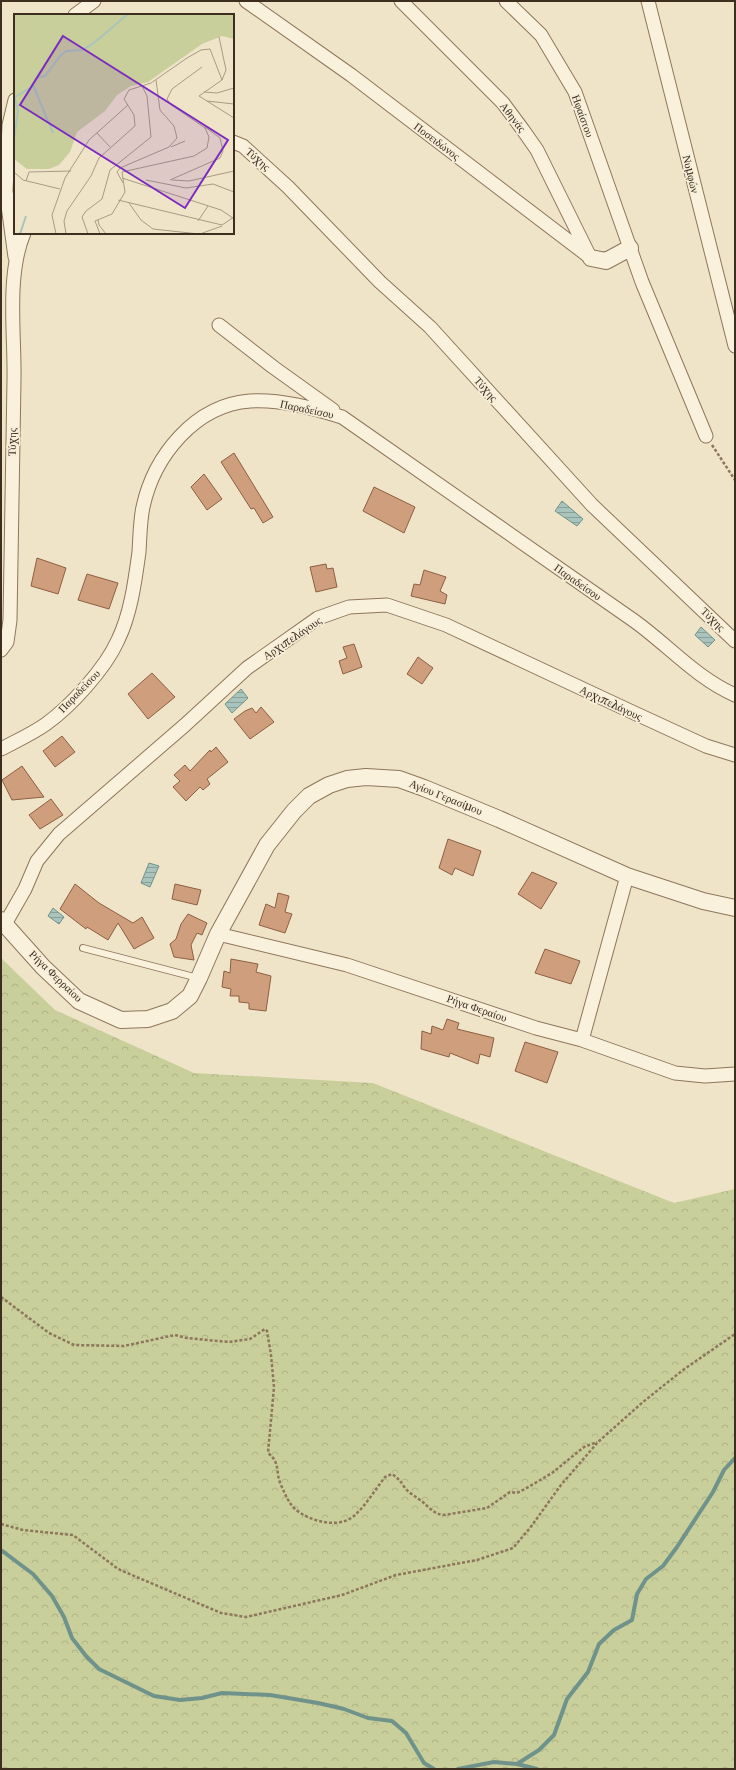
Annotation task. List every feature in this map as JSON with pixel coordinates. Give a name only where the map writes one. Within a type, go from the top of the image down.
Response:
[{"type":"street","points":[[76,14],[94,1]]},
{"type":"street","name":"Ποσειδώνος","points":[[246,1],[351,75],[591,258]]},
{"type":"street","name":"Αθηνάς","points":[[400,1],[503,103],[524,130],[537,150],[591,258]]},
{"type":"street","name":"Ηφαίστου","points":[[506,1],[541,35],[575,92],[642,282],[706,436]]},
{"type":"street","name":"Νυμφών","points":[[648,1],[735,346]]},
{"type":"street","points":[[14,104],[9,125],[6,191],[16,263]]},
{"type":"street","name":"Τύχης","points":[[234,142],[243,146],[288,186],[380,282],[430,327],[592,505],[735,641]]},
{"type":"street","name":"Τύχης","points":[[1,650],[7,642],[10,620],[14,379],[13,313],[16,263],[24,234]]},
{"type":"street","points":[[591,258],[606,261],[630,248]]},
{"type":"street","points":[[219,325],[273,367],[342,417]]},
{"type":"street","name":"Παραδείσου","points":[[1,749],[28,736],[60,712],[100,671],[118,641],[127,617],[133,593],[145,501],[151,482],[163,457],[180,436],[195,423],[213,412],[232,404],[250,401],[280,403],[318,409],[342,417],[643,627],[693,669],[722,689],[735,695]]},
{"type":"street","name":"Αρχιπελάγους","points":[[3,922],[25,888],[37,861],[59,834],[247,668],[318,618],[349,607],[387,605],[446,625],[630,712],[706,746],[735,755]]},
{"type":"street","name":"Αγίου Γερασίμου","points":[[218,934],[267,846],[294,811],[309,796],[329,785],[347,779],[366,777],[399,779],[499,819],[627,876],[703,901],[735,908]]},
{"type":"street","points":[[582,1040],[627,876]]},
{"type":"street","name":"Ρήγα Φερραίου","points":[[3,922],[43,967],[79,1001],[122,1020],[148,1019],[172,1011],[190,996],[200,978],[218,934]]},
{"type":"street","name":"Ρήγα Φεραίου","points":[[218,934],[347,965],[536,1028],[582,1040],[675,1073],[705,1076],[735,1074]]},
{"type":"lane","points":[[84,948],[200,978]]},
{"type":"path","points":[[706,436],[735,480]]},
{"type":"path","points":[[1,1297],[49,1333],[74,1345],[124,1346],[175,1335],[187,1338],[229,1342],[250,1339],[265,1329],[267,1332],[271,1355],[274,1387],[268,1453],[277,1461],[278,1480],[290,1502],[305,1516],[316,1520],[330,1523],[344,1521],[354,1516],[385,1477],[392,1474],[398,1478],[406,1489],[437,1514],[444,1515],[487,1508],[510,1492],[516,1493],[525,1490],[552,1472],[584,1447],[598,1442]]},
{"type":"path","points":[[1,1524],[23,1530],[73,1535],[118,1568],[221,1613],[246,1617],[342,1595],[396,1575],[477,1560],[513,1548],[530,1528],[560,1485],[598,1442],[643,1402],[683,1370],[735,1334]]},
{"type":"green space","points":[[1,958],[55,1010],[194,1073],[373,1083],[674,1203],[735,1189],[735,1769],[1,1769]]},
{"type":"water","points":[[562,501],[583,519],[577,526],[555,511]]},
{"type":"water","points":[[701,627],[715,640],[708,647],[695,635]]},
{"type":"water","points":[[241,689],[248,698],[232,713],[225,704]]},
{"type":"water","points":[[149,863],[159,866],[150,887],[141,883]]},
{"type":"water","points":[[53,908],[64,917],[59,924],[48,916]]},
{"type":"building","points":[[234,453],[273,517],[263,523],[254,508],[251,509],[221,462]]},
{"type":"building","points":[[204,474],[222,499],[207,510],[191,487]]},
{"type":"building","points":[[374,487],[415,507],[404,533],[363,511]]},
{"type":"building","points":[[37,558],[66,568],[58,594],[31,586]]},
{"type":"building","points":[[326,564],[327,569],[333,568],[337,587],[316,592],[310,567]]},
{"type":"building","points":[[424,570],[446,577],[440,591],[447,595],[445,604],[411,596],[414,584],[420,585]]},
{"type":"building","points":[[87,574],[118,583],[109,609],[78,600]]},
{"type":"building","points":[[354,644],[362,667],[343,674],[339,661],[347,658],[343,647]]},
{"type":"building","points":[[418,657],[433,668],[422,684],[407,674]]},
{"type":"building","points":[[152,673],[175,697],[148,719],[128,694]]},
{"type":"building","points":[[261,707],[274,722],[250,739],[234,719],[252,708],[256,713]]},
{"type":"building","points":[[62,736],[75,752],[55,767],[43,751]]},
{"type":"building","points":[[216,747],[228,762],[207,779],[210,784],[203,790],[200,787],[186,801],[173,787],[180,781],[174,775],[185,765],[190,771],[210,750],[211,752]]},
{"type":"building","points":[[22,766],[44,797],[12,800],[2,780]]},
{"type":"building","points":[[51,799],[63,815],[40,829],[29,815]]},
{"type":"building","points":[[448,839],[481,851],[473,876],[455,868],[452,875],[439,868]]},
{"type":"building","points":[[532,872],[557,883],[541,909],[518,894]]},
{"type":"building","points":[[75,884],[99,903],[133,923],[142,917],[154,938],[134,949],[118,923],[108,940],[87,927],[86,929],[60,909]]},
{"type":"building","points":[[175,884],[201,890],[197,905],[172,899]]},
{"type":"building","points":[[278,893],[289,896],[285,912],[292,914],[285,933],[259,925],[266,904],[275,908]]},
{"type":"building","points":[[188,914],[207,923],[202,935],[197,933],[191,945],[194,960],[174,957],[170,944],[176,939],[181,924]]},
{"type":"building","points":[[545,949],[580,961],[571,984],[535,973]]},
{"type":"building","points":[[231,959],[258,964],[256,972],[271,976],[266,1011],[249,1009],[249,1003],[239,1002],[239,996],[230,996],[231,989],[222,987],[224,971],[230,973]]},
{"type":"building","points":[[447,1019],[459,1023],[457,1029],[494,1038],[490,1057],[480,1054],[478,1064],[450,1053],[449,1057],[421,1049],[422,1031],[431,1034],[432,1026],[443,1030]]},
{"type":"building","points":[[525,1042],[558,1052],[547,1083],[515,1071]]},
{"type":"waterway","points":[[517,1764],[539,1750],[554,1735],[567,1699],[588,1672],[599,1644],[614,1630],[632,1620],[637,1594],[646,1579],[663,1566],[677,1547],[713,1492],[724,1470],[735,1458]]},
{"type":"waterway","points":[[1,1550],[33,1574],[52,1596],[64,1617],[72,1638],[86,1656],[99,1669],[154,1696],[180,1700],[202,1698],[222,1693],[270,1695],[318,1703],[344,1709],[368,1718],[392,1721],[406,1733],[424,1763],[434,1769]]},
{"type":"waterway","points":[[458,1769],[494,1762],[517,1764],[537,1769]]}]
